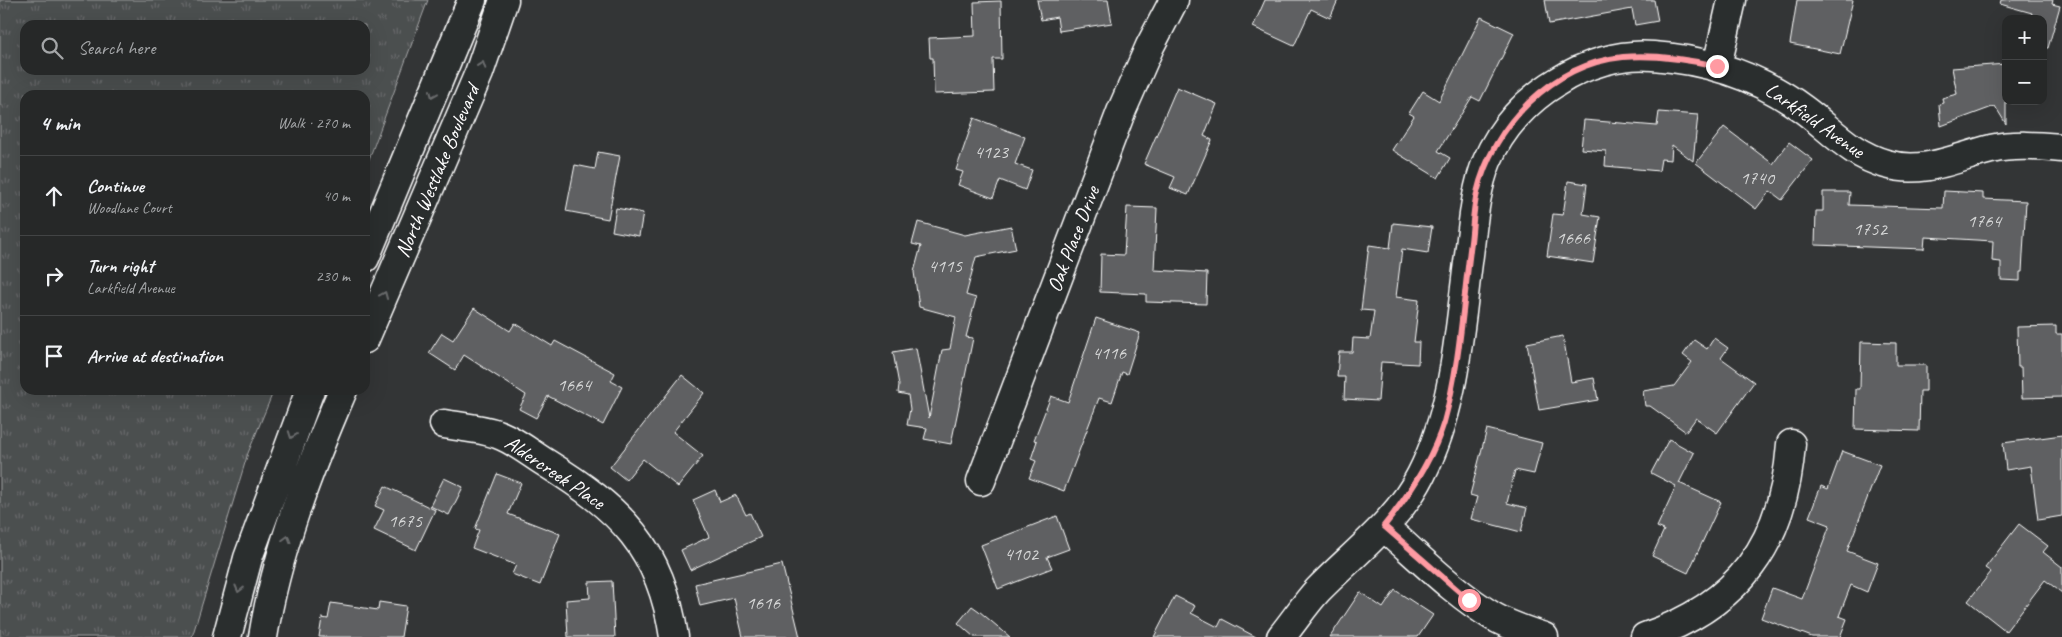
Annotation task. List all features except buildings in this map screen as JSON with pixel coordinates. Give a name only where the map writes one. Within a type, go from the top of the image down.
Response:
[{"type":"street","name":"North Westlake Boulevard","points":[[370,246],[472,0]]},
{"type":"street","name":"North Westlake Boulevard","points":[[370,327],[479,73],[504,0]]},
{"type":"street","name":"Oak Place Drive","points":[[981,481],[1121,112],[1150,46],[1174,0]]},
{"type":"street","points":[[1717,66],[1732,0]]},
{"type":"street","name":"Larkfield Avenue","points":[[1281,637],[1316,592],[1384,526],[1405,501],[1421,476],[1443,424],[1452,386],[1477,194],[1488,159],[1506,129],[1525,106],[1567,75],[1596,63],[1621,57],[1649,55],[1717,66],[1747,76],[1776,90],[1805,110],[1847,147],[1864,156],[1888,165],[1912,169],[1938,165],[2010,146],[2062,148]]},
{"type":"street","points":[[227,637],[248,558],[308,395]]},
{"type":"street","points":[[263,637],[267,612],[297,504],[341,395]]},
{"type":"street","name":"Aldercreek Place","points":[[444,424],[498,434],[604,502],[633,531],[654,564],[670,608],[674,637]]},
{"type":"street","points":[[1645,637],[1674,627],[1705,610],[1733,587],[1753,563],[1769,537],[1782,506],[1788,476],[1791,444]]},
{"type":"street","points":[[1384,526],[1469,600],[1494,617],[1516,628],[1544,637]]},
{"type":"green space","points":[[0,0],[428,0],[370,157],[370,90],[20,90],[20,395],[272,395],[248,453],[192,637],[0,637]]},
{"type":"route","points":[[1469,600],[1384,526],[1405,501],[1421,476],[1443,424],[1452,386],[1477,194],[1488,159],[1506,129],[1525,106],[1567,75],[1596,63],[1621,57],[1649,55],[1717,66]]}]
